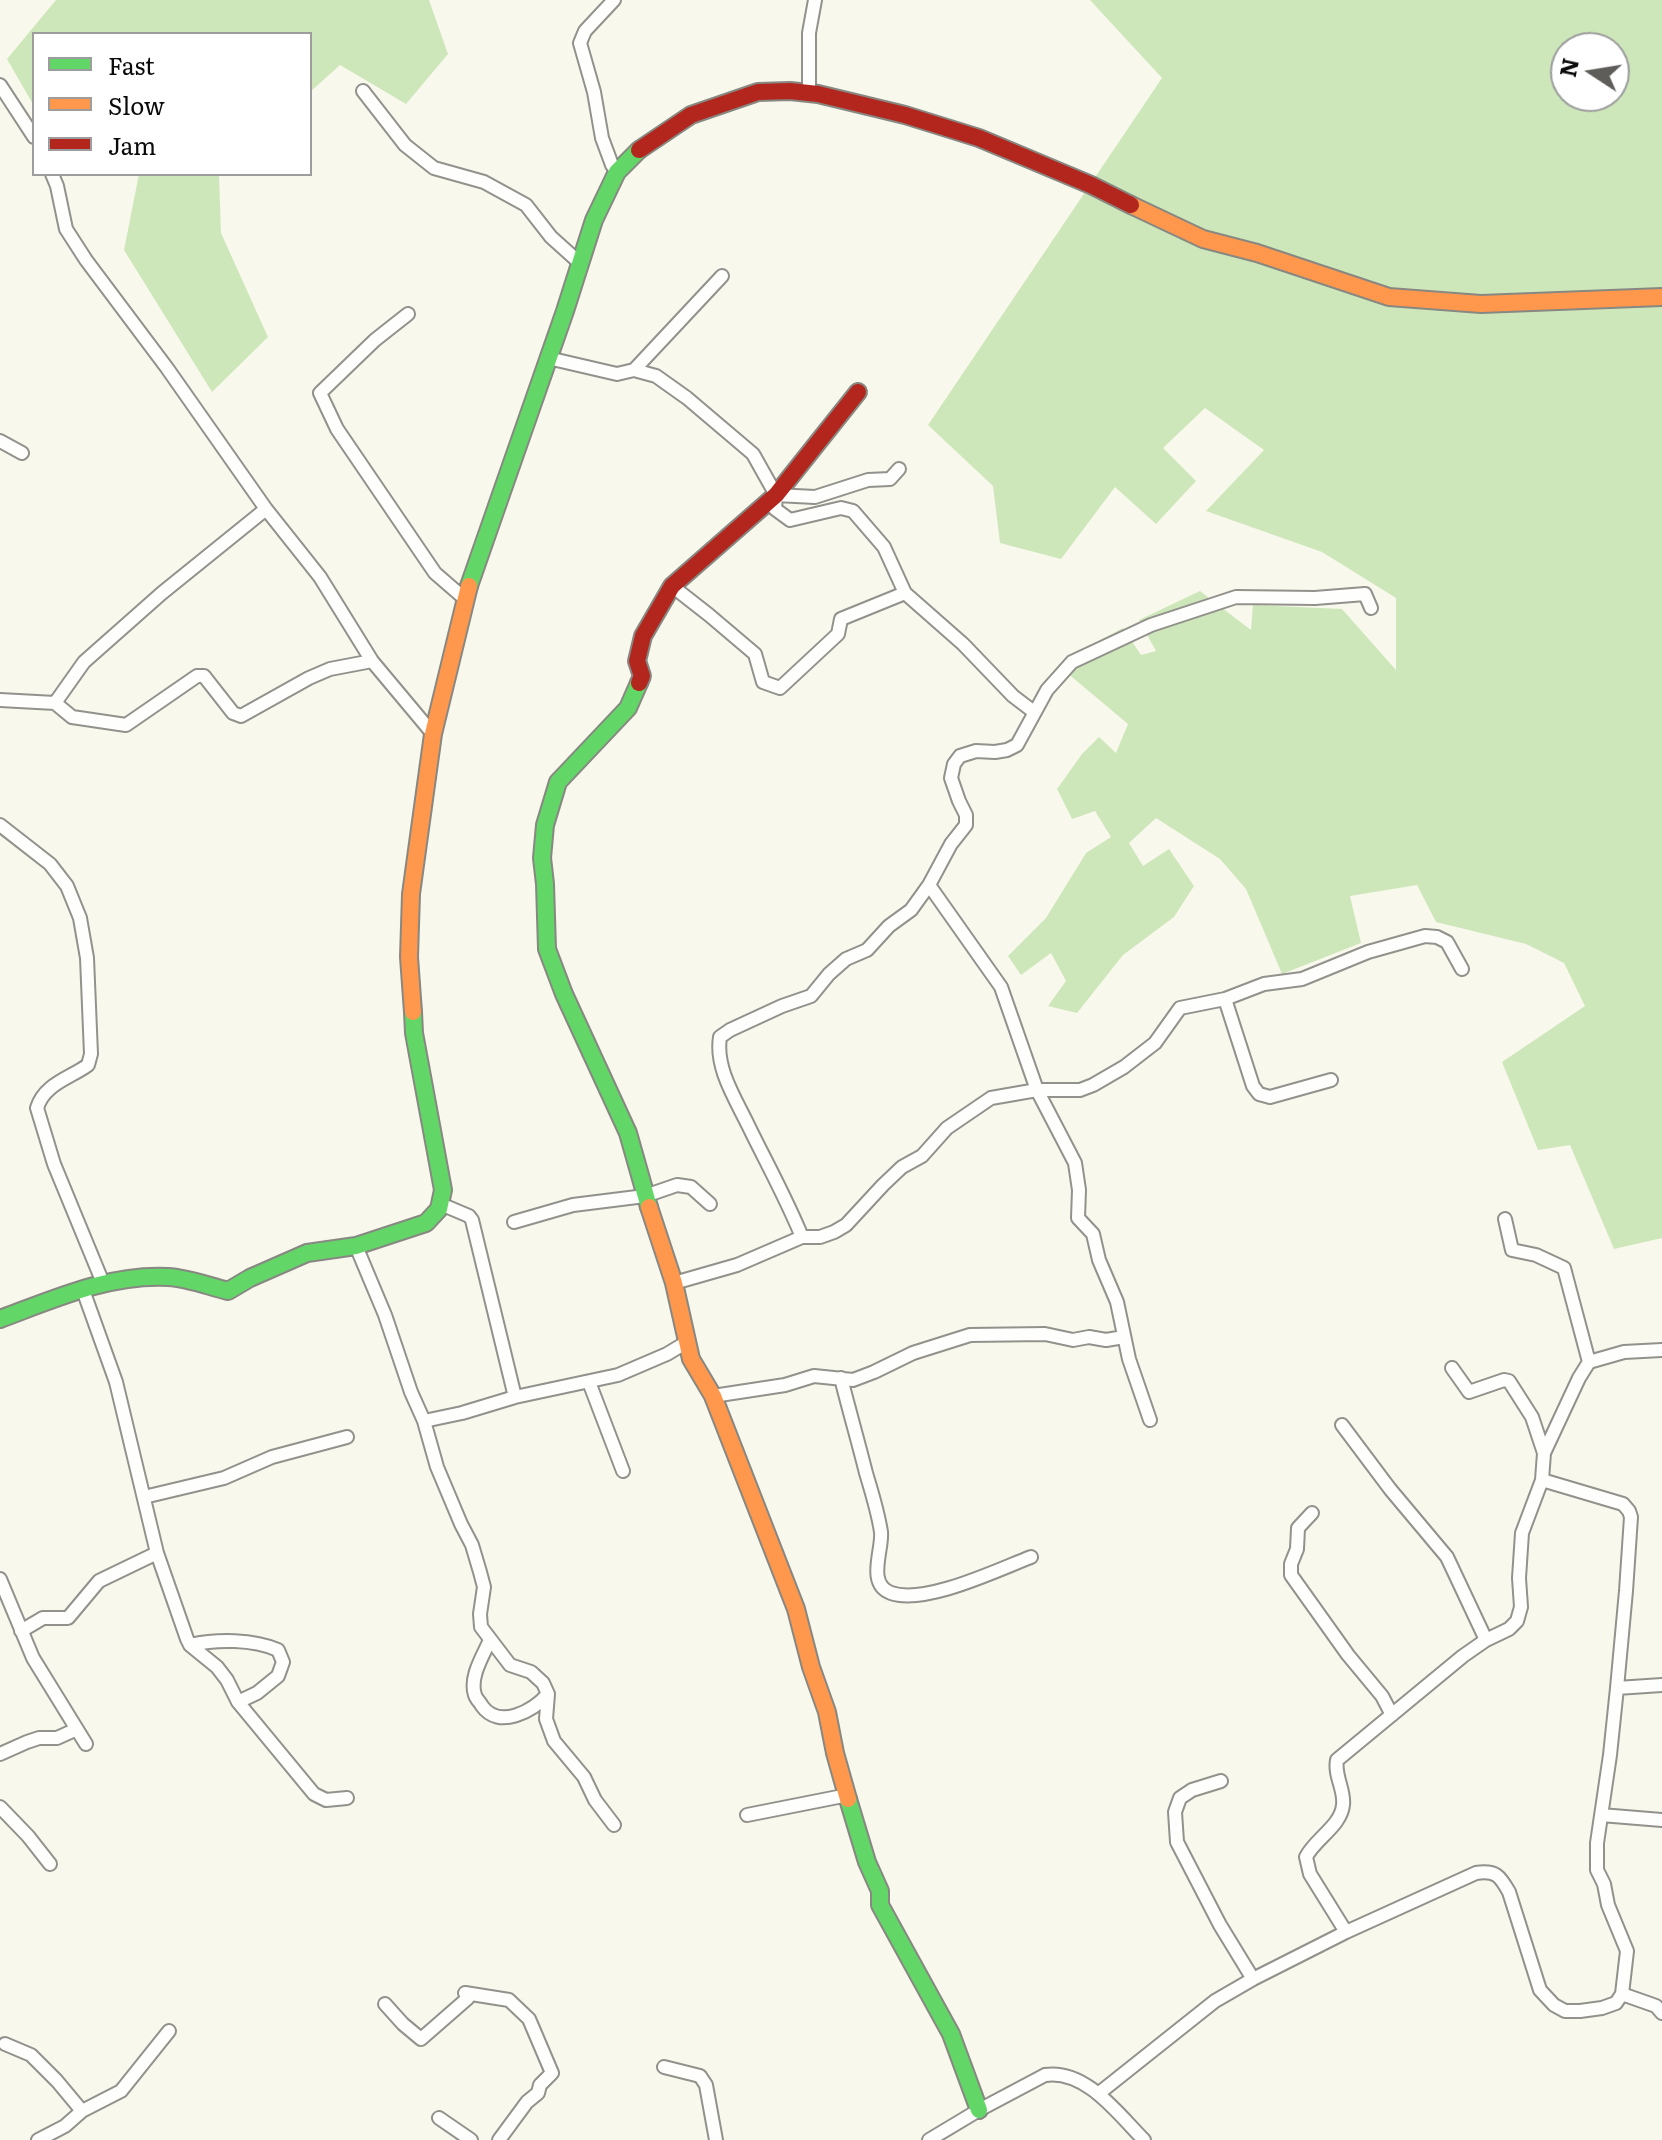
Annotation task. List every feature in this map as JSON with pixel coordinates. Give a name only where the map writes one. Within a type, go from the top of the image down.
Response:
[{"type":"street","points":[[614,0],[585,31],[580,43],[594,92],[602,138],[617,172]]},
{"type":"street","points":[[809,93],[809,33],[815,0]]},
{"type":"street","points":[[0,85],[32,134]]},
{"type":"street","points":[[363,91],[405,145],[434,168],[484,182],[526,205],[551,237],[581,264]]},
{"type":"street","points":[[0,1319],[103,1283],[169,1277],[228,1291],[307,1253],[356,1246],[426,1223],[436,1216],[443,1205],[443,1190],[414,1033],[409,957],[411,894],[433,734],[465,599],[594,220],[617,172],[644,145],[691,115],[758,92],[790,91],[905,115],[979,138],[1091,185],[1203,239],[1257,253],[1389,297],[1481,304],[1662,297]]},
{"type":"street","points":[[53,176],[66,229],[86,260],[266,509],[320,577],[372,661],[433,734]]},
{"type":"street","points":[[634,370],[722,276]]},
{"type":"street","points":[[408,314],[375,340],[320,393],[337,429],[435,573],[465,599]]},
{"type":"street","points":[[548,358],[617,374],[634,370],[656,376],[677,390],[753,454],[776,495],[775,509],[790,520],[841,508],[853,511],[884,547],[905,593],[963,644],[1013,696],[1034,712]]},
{"type":"street","points":[[858,392],[776,495],[672,586],[643,636],[637,661],[642,676],[628,708],[558,782],[545,825],[542,858],[547,949],[564,994],[628,1133],[674,1283],[691,1359],[713,1396],[796,1609],[867,1862],[880,1891],[880,1905],[951,2034],[979,2110]]},
{"type":"street","points":[[0,441],[22,453]]},
{"type":"street","points":[[776,495],[815,497],[868,480],[890,479],[899,469]]},
{"type":"street","points":[[55,703],[84,662],[162,593],[266,509]]},
{"type":"street","points":[[672,586],[755,654],[763,682],[780,688],[838,634],[841,619],[905,593]]},
{"type":"street","points":[[802,1237],[731,1092],[720,1061],[720,1037],[782,1006],[811,996],[846,959],[867,950],[889,926],[911,910],[966,825],[966,815],[951,778],[954,764],[960,756],[976,751],[995,752],[1017,745],[1047,690],[1072,662],[1151,625],[1236,597],[1315,598],[1365,594],[1371,608]]},
{"type":"street","points":[[0,700],[55,703],[72,717],[126,725],[197,676],[204,676],[233,713],[241,716],[309,678],[341,666],[372,661]]},
{"type":"street","points":[[0,825],[50,864],[67,886],[80,918],[87,958],[91,1054],[88,1065],[66,1076],[46,1092],[37,1108],[54,1164],[103,1283]]},
{"type":"street","points":[[929,885],[1001,987],[1037,1090],[1075,1163],[1079,1190],[1078,1218],[1093,1234],[1099,1260],[1117,1302],[1129,1359],[1150,1420]]},
{"type":"street","points":[[674,1283],[737,1265],[802,1237],[820,1237],[846,1225],[902,1167],[922,1156],[947,1128],[991,1098],[1037,1090],[1080,1090],[1093,1085],[1124,1067],[1155,1043],[1180,1008],[1225,999],[1264,984],[1302,979],[1368,952],[1425,936],[1447,942],[1462,969]]},
{"type":"street","points":[[1225,999],[1253,1086],[1259,1094],[1270,1097],[1331,1080]]},
{"type":"street","points":[[514,1222],[573,1205],[645,1196],[677,1185],[691,1187],[710,1204]]},
{"type":"street","points":[[443,1205],[472,1220],[515,1397]]},
{"type":"street","points":[[1505,1219],[1512,1250],[1536,1255],[1564,1268],[1589,1362]]},
{"type":"street","points":[[356,1246],[424,1421],[437,1467],[472,1545],[484,1587],[481,1627],[510,1665],[531,1672],[543,1683],[548,1694],[546,1719],[554,1741],[584,1777],[595,1800],[614,1825]]},
{"type":"street","points":[[83,1290],[116,1382],[157,1553],[190,1645],[217,1667],[238,1702],[314,1794],[326,1800],[347,1798]]},
{"type":"street","points":[[713,1396],[785,1385],[814,1376],[853,1380],[913,1353],[970,1335],[1045,1334],[1073,1340],[1124,1337]]},
{"type":"street","points":[[424,1421],[618,1375],[687,1342]]},
{"type":"street","points":[[1346,1932],[1310,1874],[1306,1857],[1311,1846],[1340,1816],[1343,1801],[1337,1760],[1463,1656],[1517,1621],[1521,1607],[1522,1533],[1542,1480],[1544,1453],[1579,1378],[1589,1362],[1624,1352],[1662,1350]]},
{"type":"street","points":[[1452,1368],[1469,1392],[1509,1381],[1532,1417],[1544,1453]]},
{"type":"street","points":[[841,1378],[882,1537],[877,1570],[880,1585],[889,1593],[915,1596],[953,1587],[1031,1557]]},
{"type":"street","points":[[589,1382],[623,1471]]},
{"type":"street","points":[[1342,1425],[1447,1557],[1486,1640]]},
{"type":"street","points":[[144,1497],[224,1478],[272,1457],[347,1437]]},
{"type":"street","points":[[1098,2094],[1215,2001],[1346,1932],[1476,1873],[1488,1871],[1501,1877],[1509,1892],[1540,1990],[1554,2005],[1565,2011],[1580,2011],[1616,2003],[1622,1994],[1627,1951],[1597,1870],[1597,1843],[1617,1688],[1631,1517],[1623,1504],[1542,1480]]},
{"type":"street","points":[[1312,1513],[1298,1528],[1291,1575],[1348,1655],[1382,1696],[1392,1715]]},
{"type":"street","points":[[21,1631],[43,1618],[68,1618],[99,1581],[157,1553]]},
{"type":"street","points":[[0,1579],[43,1677],[86,1744]]},
{"type":"street","points":[[490,1640],[475,1682],[475,1695],[486,1711],[504,1717],[514,1716],[541,1702],[548,1694]]},
{"type":"street","points":[[190,1645],[235,1641],[278,1650],[283,1662],[278,1676],[257,1693],[238,1702]]},
{"type":"street","points":[[1617,1688],[1662,1685]]},
{"type":"street","points":[[0,1754],[39,1738],[57,1738],[77,1729]]},
{"type":"street","points":[[1221,1781],[1192,1790],[1180,1798],[1175,1812],[1177,1842],[1220,1925],[1253,1979]]},
{"type":"street","points":[[747,1815],[848,1795]]},
{"type":"street","points":[[0,1807],[50,1864]]},
{"type":"street","points":[[1601,1815],[1662,1820]]},
{"type":"street","points":[[385,2004],[421,2039],[468,1998],[465,1993],[509,2000],[529,2019],[552,2073],[499,2140]]},
{"type":"street","points":[[1622,1994],[1656,2006],[1662,2013]]},
{"type":"street","points":[[38,2140],[65,2126],[82,2111],[121,2091],[169,2031]]},
{"type":"street","points":[[5,2044],[31,2055],[82,2111]]},
{"type":"street","points":[[664,2067],[700,2076],[706,2085],[716,2140]]},
{"type":"street","points":[[929,2140],[1045,2075],[1057,2073],[1076,2079],[1098,2094],[1144,2140]]},
{"type":"street","points":[[439,2118],[471,2140]]},
{"type":"green space","points":[[56,0],[429,0],[448,54],[406,104],[340,65],[312,90],[312,32],[32,32],[32,103],[7,59]]},
{"type":"green space","points":[[1090,0],[1662,0],[1662,1238],[1614,1249],[1570,1145],[1538,1150],[1502,1062],[1585,1006],[1564,963],[1526,944],[1436,922],[1417,885],[1350,896],[1361,943],[1282,974],[1246,889],[1220,859],[1156,818],[1129,843],[1143,866],[1169,849],[1194,886],[1174,917],[1123,955],[1077,1013],[1048,1006],[1066,981],[1051,953],[1021,975],[1008,956],[1046,918],[1086,853],[1111,837],[1095,811],[1072,819],[1057,789],[1082,754],[1099,737],[1116,753],[1128,724],[1060,667],[1123,628],[1141,655],[1156,651],[1139,620],[1200,591],[1251,630],[1253,605],[1342,609],[1396,670],[1396,598],[1322,552],[1206,511],[1264,450],[1205,408],[1163,448],[1196,481],[1156,524],[1115,487],[1061,559],[1000,543],[993,486],[928,425],[1162,78]]},
{"type":"green space","points":[[139,176],[219,176],[221,233],[268,337],[212,392],[124,250]]},
{"type":"traffic: fast","points":[[469,586],[594,220],[617,172],[639,150]]},
{"type":"traffic: fast","points":[[639,683],[628,708],[558,782],[545,825],[542,858],[547,949],[564,994],[628,1133],[649,1207]]},
{"type":"traffic: fast","points":[[0,1319],[82,1289],[124,1279],[176,1278],[228,1291],[307,1253],[356,1246],[426,1223],[439,1209],[443,1190],[414,1033],[413,1012]]},
{"type":"traffic: fast","points":[[848,1799],[867,1862],[880,1891],[880,1905],[951,2034],[979,2110]]},
{"type":"traffic: slow","points":[[1131,205],[1203,239],[1257,253],[1389,297],[1481,304],[1662,297]]},
{"type":"traffic: slow","points":[[413,1012],[409,957],[411,894],[433,734],[469,586]]},
{"type":"traffic: slow","points":[[649,1207],[674,1283],[691,1359],[713,1396],[796,1609],[827,1712],[848,1799]]},
{"type":"traffic: jam","points":[[639,150],[691,115],[758,92],[818,94],[905,115],[979,138],[1131,205]]},
{"type":"traffic: jam","points":[[639,683],[642,676],[637,661],[643,636],[672,586],[776,495],[858,392]]}]
